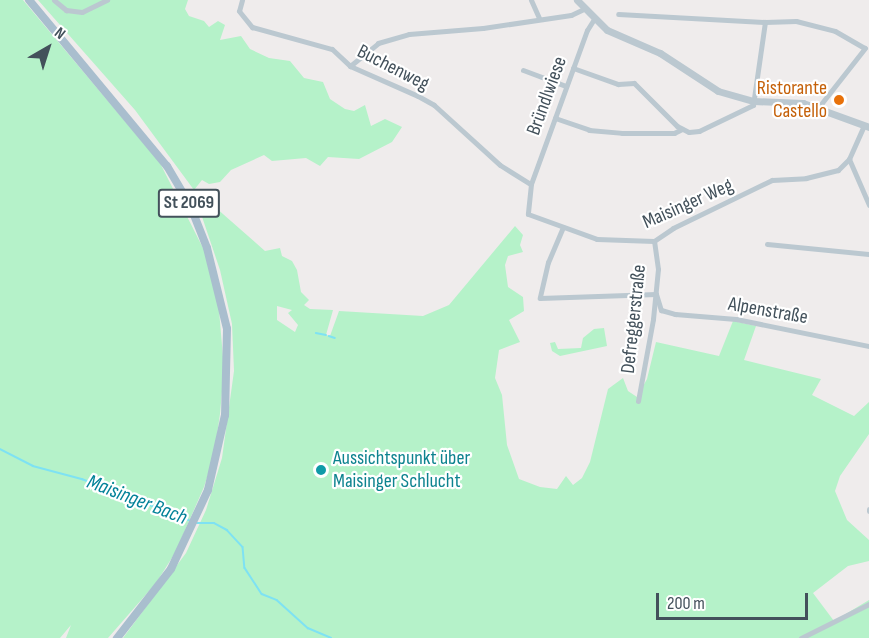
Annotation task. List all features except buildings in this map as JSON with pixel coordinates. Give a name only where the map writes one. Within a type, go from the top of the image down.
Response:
[{"type":"main road","name":"St 2069","points":[[29,0],[133,120],[190,205],[207,248],[226,329],[228,370],[218,456],[190,535],[147,605],[117,638]]},
{"type":"street","points":[[54,0],[66,10],[82,12],[107,0]]},
{"type":"street","name":"Buchenweg","points":[[242,0],[239,11],[252,27],[332,49],[350,66],[434,105],[500,165],[531,184]]},
{"type":"street","points":[[531,0],[540,18]]},
{"type":"street","points":[[577,0],[594,19],[616,36],[660,53],[718,90],[754,101],[803,103],[867,127],[849,159],[869,205]]},
{"type":"street","points":[[350,66],[378,43],[409,34],[483,28],[571,15],[584,9]]},
{"type":"street","points":[[618,15],[765,22],[796,21],[835,31],[865,48],[819,108]]},
{"type":"street","name":"Bründlwiese","points":[[531,184],[566,86],[594,19]]},
{"type":"street","points":[[555,118],[589,130],[674,133],[681,129],[699,131],[751,108],[754,101],[765,22]]},
{"type":"street","points":[[573,68],[618,84],[634,83],[681,129]]},
{"type":"street","points":[[523,70],[566,86]]},
{"type":"street","name":"Maisinger Weg","points":[[531,184],[528,214],[563,227],[622,243],[654,241],[772,180],[829,174],[849,159]]},
{"type":"street","points":[[563,227],[548,262],[540,298],[656,294]]},
{"type":"street","name":"Defreggerstraße","points":[[638,401],[656,294],[654,241]]},
{"type":"street","points":[[767,244],[869,254]]},
{"type":"street","name":"Alpenstraße","points":[[656,294],[661,310],[736,319],[869,346]]},
{"type":"street","points":[[801,638],[869,604]]},
{"type":"green space","points":[[0,0],[23,0],[160,163],[206,254],[219,310],[224,369],[214,455],[204,487],[175,553],[156,583],[108,638],[66,638],[71,625],[60,638],[0,638]]},
{"type":"green space","points":[[38,0],[188,0],[185,9],[189,16],[204,21],[209,27],[218,21],[225,25],[220,40],[241,36],[250,49],[269,58],[290,61],[304,78],[323,82],[330,99],[345,109],[354,111],[365,105],[371,126],[385,119],[402,127],[392,142],[359,159],[328,157],[320,166],[306,158],[272,161],[264,155],[231,170],[220,182],[209,184],[202,180],[194,190],[135,110]]},
{"type":"green space","points":[[196,199],[207,200],[265,251],[280,248],[282,256],[292,261],[297,270],[301,292],[309,300],[304,305],[310,309],[333,310],[326,335],[330,336],[339,311],[423,316],[449,305],[515,226],[523,235],[520,245],[523,252],[508,256],[505,265],[508,287],[523,297],[524,311],[509,320],[520,342],[499,350],[495,378],[502,395],[507,445],[519,479],[540,487],[557,489],[566,476],[573,485],[582,478],[590,462],[608,389],[623,378],[628,391],[637,397],[647,379],[656,342],[719,356],[733,321],[756,326],[744,360],[821,379],[812,395],[854,416],[869,402],[869,434],[840,476],[835,491],[847,520],[869,540],[869,561],[848,566],[813,593],[834,621],[869,600],[869,638],[123,638],[186,553],[206,510],[222,458],[234,371],[232,324],[220,270]],"holes":[[[277,306],[292,310],[288,313],[298,325],[295,332],[277,320]]]},
{"type":"green space","points":[[604,328],[607,346],[560,356],[552,351],[550,343],[555,342],[558,349],[581,348],[583,338],[594,329]]},
{"type":"waterway","points":[[316,333],[326,335]]},
{"type":"waterway","points":[[329,336],[335,338]]},
{"type":"waterway","name":"Maisinger Bach","points":[[0,449],[33,466],[82,479],[189,520]]},
{"type":"waterway","name":"Maisinger Bach","points":[[197,523],[214,523],[227,530],[243,547],[245,568],[262,594],[277,600],[308,628],[331,638]]},
{"type":"place","name":"Ristorante Castello","points":[[839,100]]},
{"type":"place","name":"Aussichtspunkt über Maisinger Schlucht","points":[[321,470]]}]
